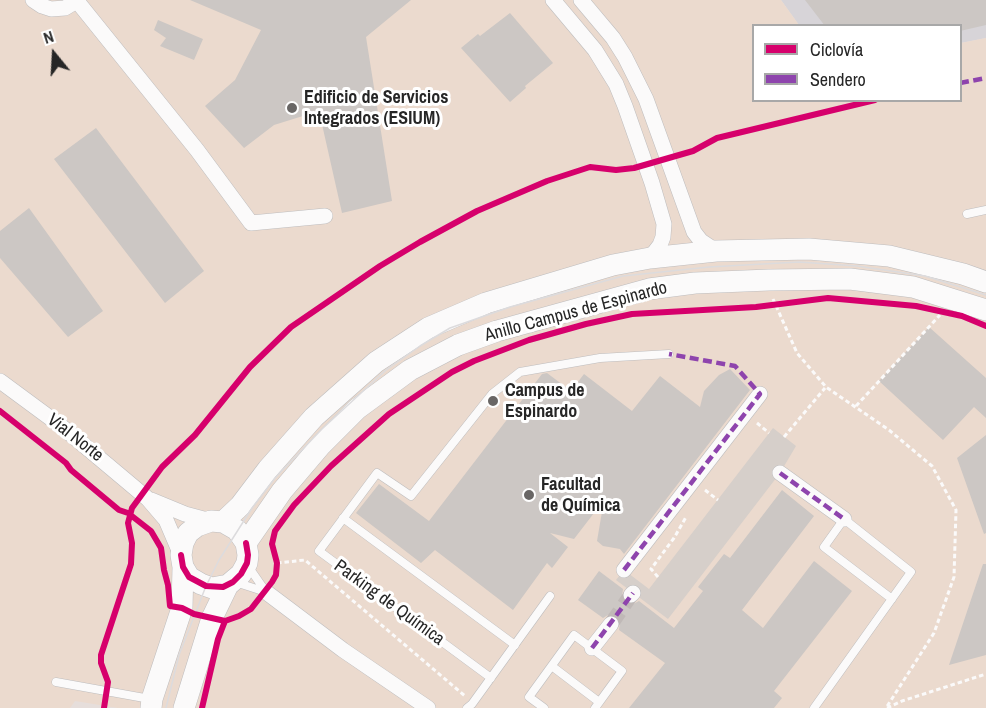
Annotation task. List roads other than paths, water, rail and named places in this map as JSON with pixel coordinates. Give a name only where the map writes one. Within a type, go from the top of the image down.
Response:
[{"type":"main road","name":"Anillo Campus de Espinardo","points":[[151,704],[182,608],[183,543],[188,533],[197,526],[217,522],[240,506],[268,469],[314,417],[376,362],[428,328],[486,303],[613,265],[650,258],[716,251],[808,249],[890,256],[986,282]]},
{"type":"main road","name":"Anillo Campus de Espinardo","points":[[184,708],[212,618],[230,583],[241,574],[246,553],[282,491],[321,445],[357,409],[410,369],[458,345],[496,331],[649,289],[694,284],[850,279],[913,287],[986,310]]},
{"type":"main road","points":[[217,522],[237,530],[246,553]]},
{"type":"main road","points":[[182,561],[189,577],[201,584],[212,588],[230,583]]},
{"type":"street","points":[[33,0],[51,9],[65,8],[77,0],[197,150],[251,223],[325,216]]},
{"type":"street","points":[[553,0],[600,57],[615,84],[636,135],[664,224],[663,237],[650,258]]},
{"type":"street","points":[[581,0],[613,38],[639,83],[694,232],[700,241],[716,251]]},
{"type":"street","name":"Vial Norte","points":[[0,382],[61,426],[148,499],[166,520],[182,561]]},
{"type":"street","points":[[624,570],[760,394]]},
{"type":"street","points":[[780,473],[844,519]]},
{"type":"street","name":"Vial Norte","points":[[148,499],[185,514],[217,522]]},
{"type":"street","points":[[266,592],[428,708]]},
{"type":"street","points":[[592,648],[611,624]]},
{"type":"lane","points":[[967,214],[986,210]]},
{"type":"lane","name":"Parking de Química","points":[[491,678],[319,551],[377,473],[411,496],[492,394],[520,372],[600,358],[669,354]]},
{"type":"lane","points":[[343,518],[515,645]]},
{"type":"lane","points":[[814,708],[892,599],[910,572],[844,519],[824,547],[892,599]]},
{"type":"lane","points":[[246,553],[266,592]]},
{"type":"lane","points":[[230,583],[266,592]]},
{"type":"lane","points":[[470,706],[550,596]]},
{"type":"lane","points":[[544,708],[529,697],[574,636],[622,671],[597,705],[553,667]]},
{"type":"lane","points":[[56,682],[151,704]]},
{"type":"tunnel","points":[[611,624],[631,595]]},
{"type":"tram line","points":[[166,708],[179,655],[206,586],[219,560],[252,508],[275,478],[322,429],[386,370],[450,328],[510,307],[623,276],[709,267],[799,262],[857,266],[925,276],[986,295]]},
{"type":"place","name":"Edificio de Servicios Integrados (ESIUM)","points":[[292,108]]},
{"type":"place","name":"Campus de Espinardo","points":[[493,401]]},
{"type":"place","name":"Facultad de Química","points":[[529,495]]}]
